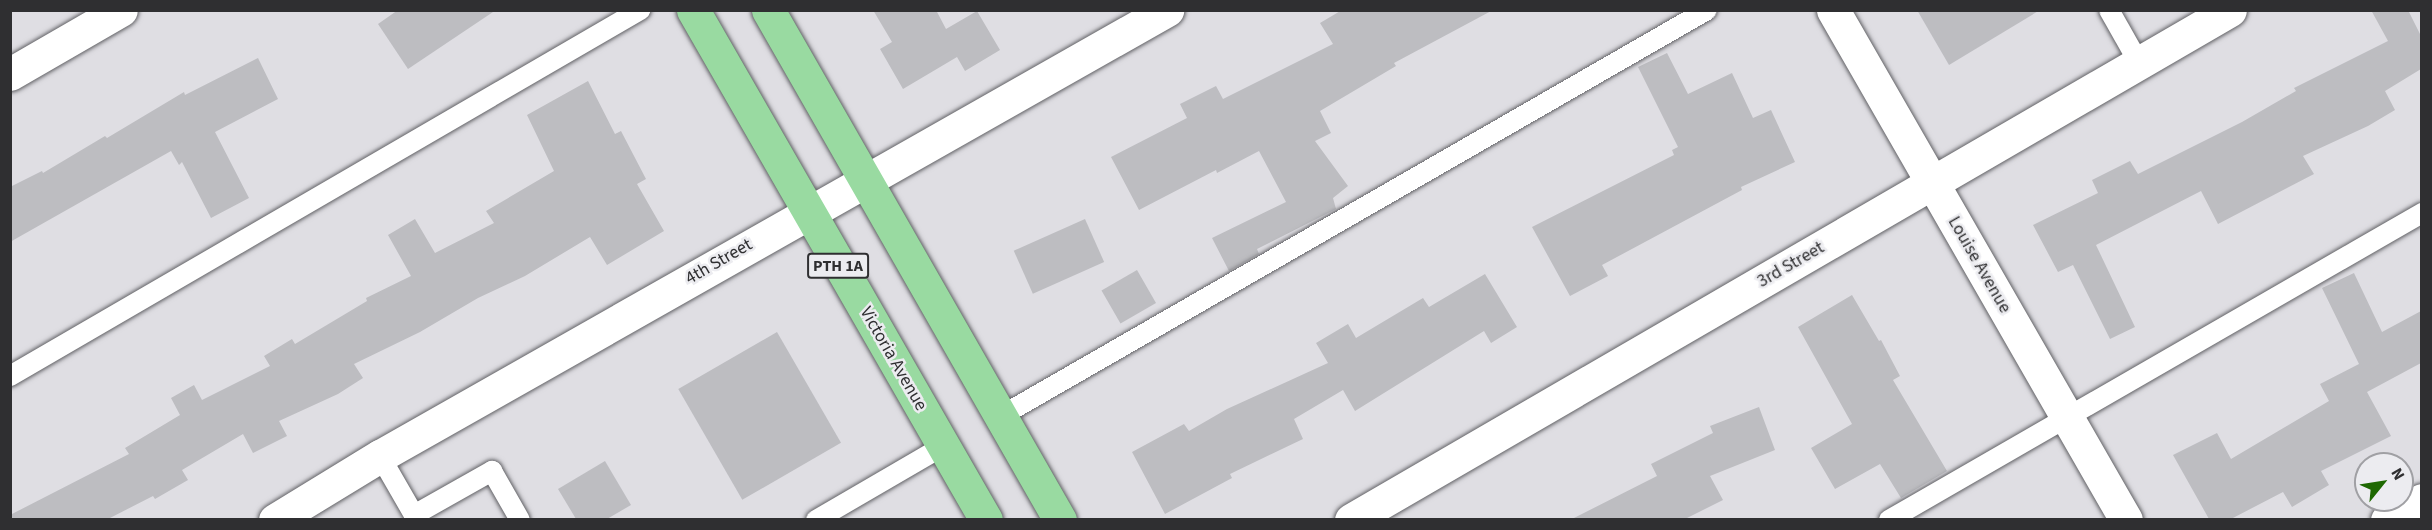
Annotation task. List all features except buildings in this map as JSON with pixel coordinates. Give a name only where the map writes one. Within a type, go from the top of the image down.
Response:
[{"type":"main road","name":"Victoria Avenue","points":[[693,10],[807,212],[986,519]]},
{"type":"main road","points":[[768,10],[1060,519]]},
{"type":"street","points":[[10,74],[121,10]]},
{"type":"street","name":"4th Street","points":[[275,519],[380,456],[807,212],[867,181],[1167,10]]},
{"type":"street","name":"Louise Avenue","points":[[1833,10],[2126,519]]},
{"type":"street","name":"3rd Street","points":[[1352,519],[2230,10]]},
{"type":"street","points":[[2387,519],[2421,500]]},
{"type":"lane","points":[[10,376],[640,10]]},
{"type":"lane","points":[[1000,416],[1707,10]]},
{"type":"lane","points":[[2109,10],[2139,63]]},
{"type":"lane","points":[[1890,519],[2421,213]]},
{"type":"lane","points":[[816,519],[943,446]]},
{"type":"lane","points":[[380,456],[414,515],[492,471],[520,519]]}]
